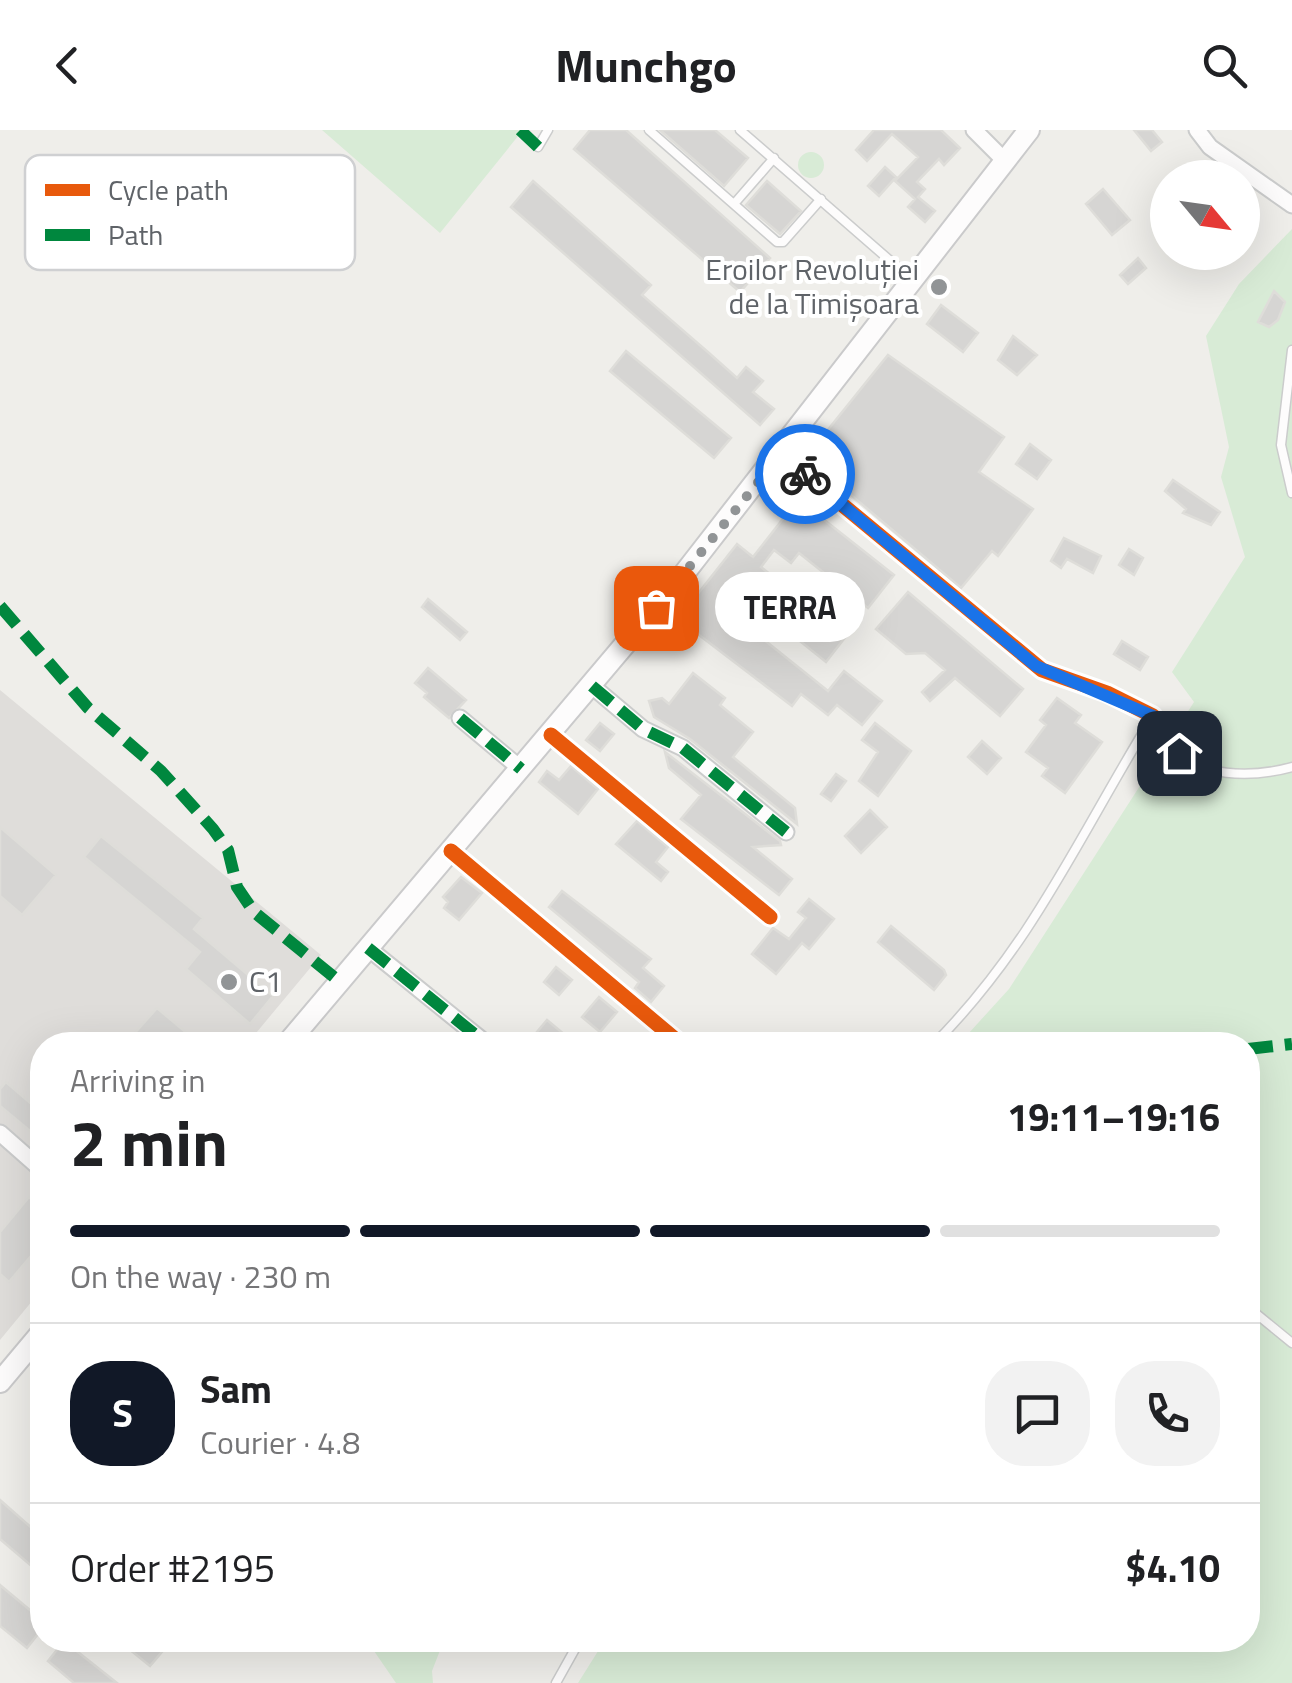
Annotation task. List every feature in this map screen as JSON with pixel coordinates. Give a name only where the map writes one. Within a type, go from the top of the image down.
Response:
[{"type":"main road","points":[[297,1032],[592,686],[781,454],[1028,130]]},
{"type":"main road","points":[[0,1382],[30,1346]]},
{"type":"street","points":[[974,130],[1005,161]]},
{"type":"street","points":[[1197,130],[1210,147],[1292,205]]},
{"type":"street","points":[[781,454],[1042,670],[1107,693],[1153,716]]},
{"type":"street","points":[[592,686],[642,729],[683,748],[786,832]]},
{"type":"street","points":[[460,718],[521,769]]},
{"type":"street","points":[[550,735],[770,917]]},
{"type":"street","points":[[451,852],[666,1032]]},
{"type":"street","points":[[368,948],[472,1032]]},
{"type":"street","points":[[0,1133],[30,1157]]},
{"type":"lane","points":[[538,147],[548,130]]},
{"type":"lane","points":[[649,130],[780,243],[821,199]]},
{"type":"lane","points":[[740,130],[914,281]]},
{"type":"lane","points":[[734,204],[774,158]]},
{"type":"lane","points":[[1292,350],[1281,430],[1292,493]]},
{"type":"lane","points":[[946,1032],[1017,950],[1153,716],[1179,753],[1212,770],[1240,774],[1292,767]]},
{"type":"lane","points":[[1260,1318],[1292,1343]]},
{"type":"lane","points":[[556,1683],[573,1652]]},
{"type":"shaded area","points":[[0,690],[321,955],[257,1032],[30,1032],[30,1304],[0,1340]]},
{"type":"green space","points":[[322,130],[523,130],[440,233]]},
{"type":"green space","points":[[811,152],[820,156],[824,165],[820,174],[811,178],[802,174],[798,165],[802,156]]},
{"type":"green space","points":[[1292,229],[1292,1683],[578,1683],[597,1652],[1260,1652],[1260,1032],[970,1032],[1009,989],[1194,702],[1172,672],[1245,557],[1221,477],[1229,447],[1206,336],[1239,284],[1252,270],[1260,270],[1260,262]]},
{"type":"green space","points":[[375,1652],[439,1652],[432,1671],[433,1683],[396,1683]]},
{"type":"building","points":[[590,130],[626,130],[770,258],[740,292],[574,149]]},
{"type":"building","points":[[660,130],[715,130],[748,158],[724,186]]},
{"type":"building","points":[[874,130],[941,130],[960,148],[944,165],[939,159],[917,182],[925,189],[918,197],[935,211],[925,222],[908,207],[915,199],[895,181],[918,157],[892,134],[867,161],[856,150]]},
{"type":"building","points":[[1134,130],[1152,130],[1162,142],[1151,151]]},
{"type":"building","points":[[885,167],[896,177],[879,196],[868,186]]},
{"type":"building","points":[[533,181],[651,285],[642,295],[737,378],[746,367],[763,381],[753,392],[774,409],[760,425],[511,207]]},
{"type":"building","points":[[767,181],[801,211],[780,234],[746,205]]},
{"type":"building","points":[[1103,189],[1130,220],[1112,235],[1086,204]]},
{"type":"building","points":[[1138,258],[1146,268],[1128,284],[1120,275]]},
{"type":"building","points":[[1274,291],[1285,302],[1278,320],[1269,327],[1258,322]]},
{"type":"building","points":[[941,305],[978,333],[963,352],[927,324]]},
{"type":"building","points":[[1013,336],[1037,355],[1017,375],[998,360]]},
{"type":"building","points":[[626,351],[731,438],[714,458],[610,371]]},
{"type":"building","points":[[888,355],[1004,437],[979,472],[1033,509],[998,556],[992,551],[961,588],[806,457]]},
{"type":"building","points":[[1030,444],[1051,460],[1037,479],[1016,464]]},
{"type":"building","points":[[1173,480],[1220,512],[1211,525],[1183,513],[1186,509],[1165,491]]},
{"type":"building","points":[[789,511],[804,523],[813,511],[894,575],[868,608],[799,553],[791,563],[774,550],[761,567],[847,635],[826,662],[740,593],[727,610],[828,691],[844,671],[882,701],[862,725],[837,705],[828,715],[801,694],[792,706],[678,619],[737,544],[753,557]]},
{"type":"building","points":[[1064,538],[1101,556],[1093,573],[1067,559],[1061,568],[1051,561]]},
{"type":"building","points":[[1129,549],[1143,558],[1134,575],[1119,565]]},
{"type":"building","points":[[908,592],[1023,689],[1000,716],[955,678],[930,701],[922,692],[945,670],[925,653],[906,654],[876,629]]},
{"type":"building","points":[[428,599],[467,632],[460,640],[422,607]]},
{"type":"building","points":[[1122,641],[1148,657],[1140,670],[1114,654]]},
{"type":"building","points":[[428,668],[466,700],[449,718],[424,697],[427,693],[415,683]]},
{"type":"building","points":[[693,673],[725,698],[720,705],[753,732],[733,757],[795,808],[797,824],[690,739],[654,717],[649,701],[662,698],[669,704]]},
{"type":"building","points":[[1057,698],[1081,715],[1075,723],[1102,742],[1065,793],[1042,776],[1048,768],[1026,752],[1046,725],[1040,720]]},
{"type":"building","points":[[600,723],[614,734],[600,751],[586,740]]},
{"type":"building","points":[[875,723],[911,751],[878,796],[859,781],[878,752],[862,740]]},
{"type":"building","points":[[982,741],[1001,758],[987,774],[968,757]]},
{"type":"building","points":[[665,752],[780,841],[781,845],[753,847],[792,879],[779,895],[681,819],[701,795],[669,768]]},
{"type":"building","points":[[571,766],[598,789],[578,814],[539,782],[547,771],[559,780]]},
{"type":"building","points":[[836,774],[846,781],[831,801],[821,794]]},
{"type":"building","points":[[870,810],[887,827],[861,853],[845,836]]},
{"type":"building","points":[[637,821],[668,847],[656,862],[668,872],[661,881],[616,844]]},
{"type":"building","points":[[0,827],[56,875],[22,915],[0,896]]},
{"type":"building","points":[[101,836],[203,918],[194,929],[273,996],[250,1024],[186,969],[200,952],[84,857]]},
{"type":"building","points":[[461,877],[482,893],[459,920],[444,908],[448,902],[443,897]]},
{"type":"building","points":[[562,891],[651,959],[643,968],[664,986],[651,1002],[635,988],[639,982],[549,907]]},
{"type":"building","points":[[809,899],[834,919],[809,949],[802,943],[776,974],[752,954],[773,928],[789,939],[806,918],[798,912]]},
{"type":"building","points":[[891,926],[944,970],[946,975],[934,990],[878,942]]},
{"type":"building","points":[[556,967],[572,980],[559,995],[544,982]]},
{"type":"building","points":[[599,997],[617,1012],[600,1032],[582,1017]]},
{"type":"building","points":[[157,1008],[186,1032],[136,1032]]},
{"type":"building","points":[[547,1020],[561,1032],[537,1032]]},
{"type":"building","points":[[6,1082],[30,1103],[30,1131],[0,1106],[0,1089]]},
{"type":"building","points":[[29,1197],[30,1257],[9,1282],[0,1274],[0,1232]]},
{"type":"building","points":[[0,1500],[30,1526],[30,1565],[0,1539]]},
{"type":"building","points":[[0,1585],[30,1610],[30,1644],[27,1648],[0,1626]]},
{"type":"building","points":[[55,1652],[78,1652],[117,1683],[74,1683],[48,1661]]},
{"type":"building","points":[[133,1652],[162,1652],[150,1666]]},
{"type":"marked path","points":[[520,130],[538,147]]},
{"type":"marked path","points":[[0,606],[88,708],[161,771],[213,829],[228,850],[237,887],[254,912],[340,982]]},
{"type":"marked path","points":[[592,686],[643,729],[683,748],[786,832]]},
{"type":"marked path","points":[[460,718],[521,769]]},
{"type":"marked path","points":[[368,948],[472,1032]]},
{"type":"marked path","points":[[1260,1048],[1292,1044]]},
{"type":"cycle path","points":[[781,454],[1042,670],[1107,693],[1153,716]]},
{"type":"cycle path","points":[[551,735],[770,917]]},
{"type":"cycle path","points":[[451,851],[667,1032]]},
{"type":"way so far","points":[[656,608],[781,454],[805,474]]},
{"type":"place","name":"Eroilor Revoluției de la Timișoara","points":[[939,287]]},
{"type":"place","name":"TERRA","points":[[656,608]]},
{"type":"place","name":"C1","points":[[229,982]]},
{"type":"route","points":[[805,474],[1036,666],[1057,678],[1107,693],[1153,716],[1179,753]]}]
